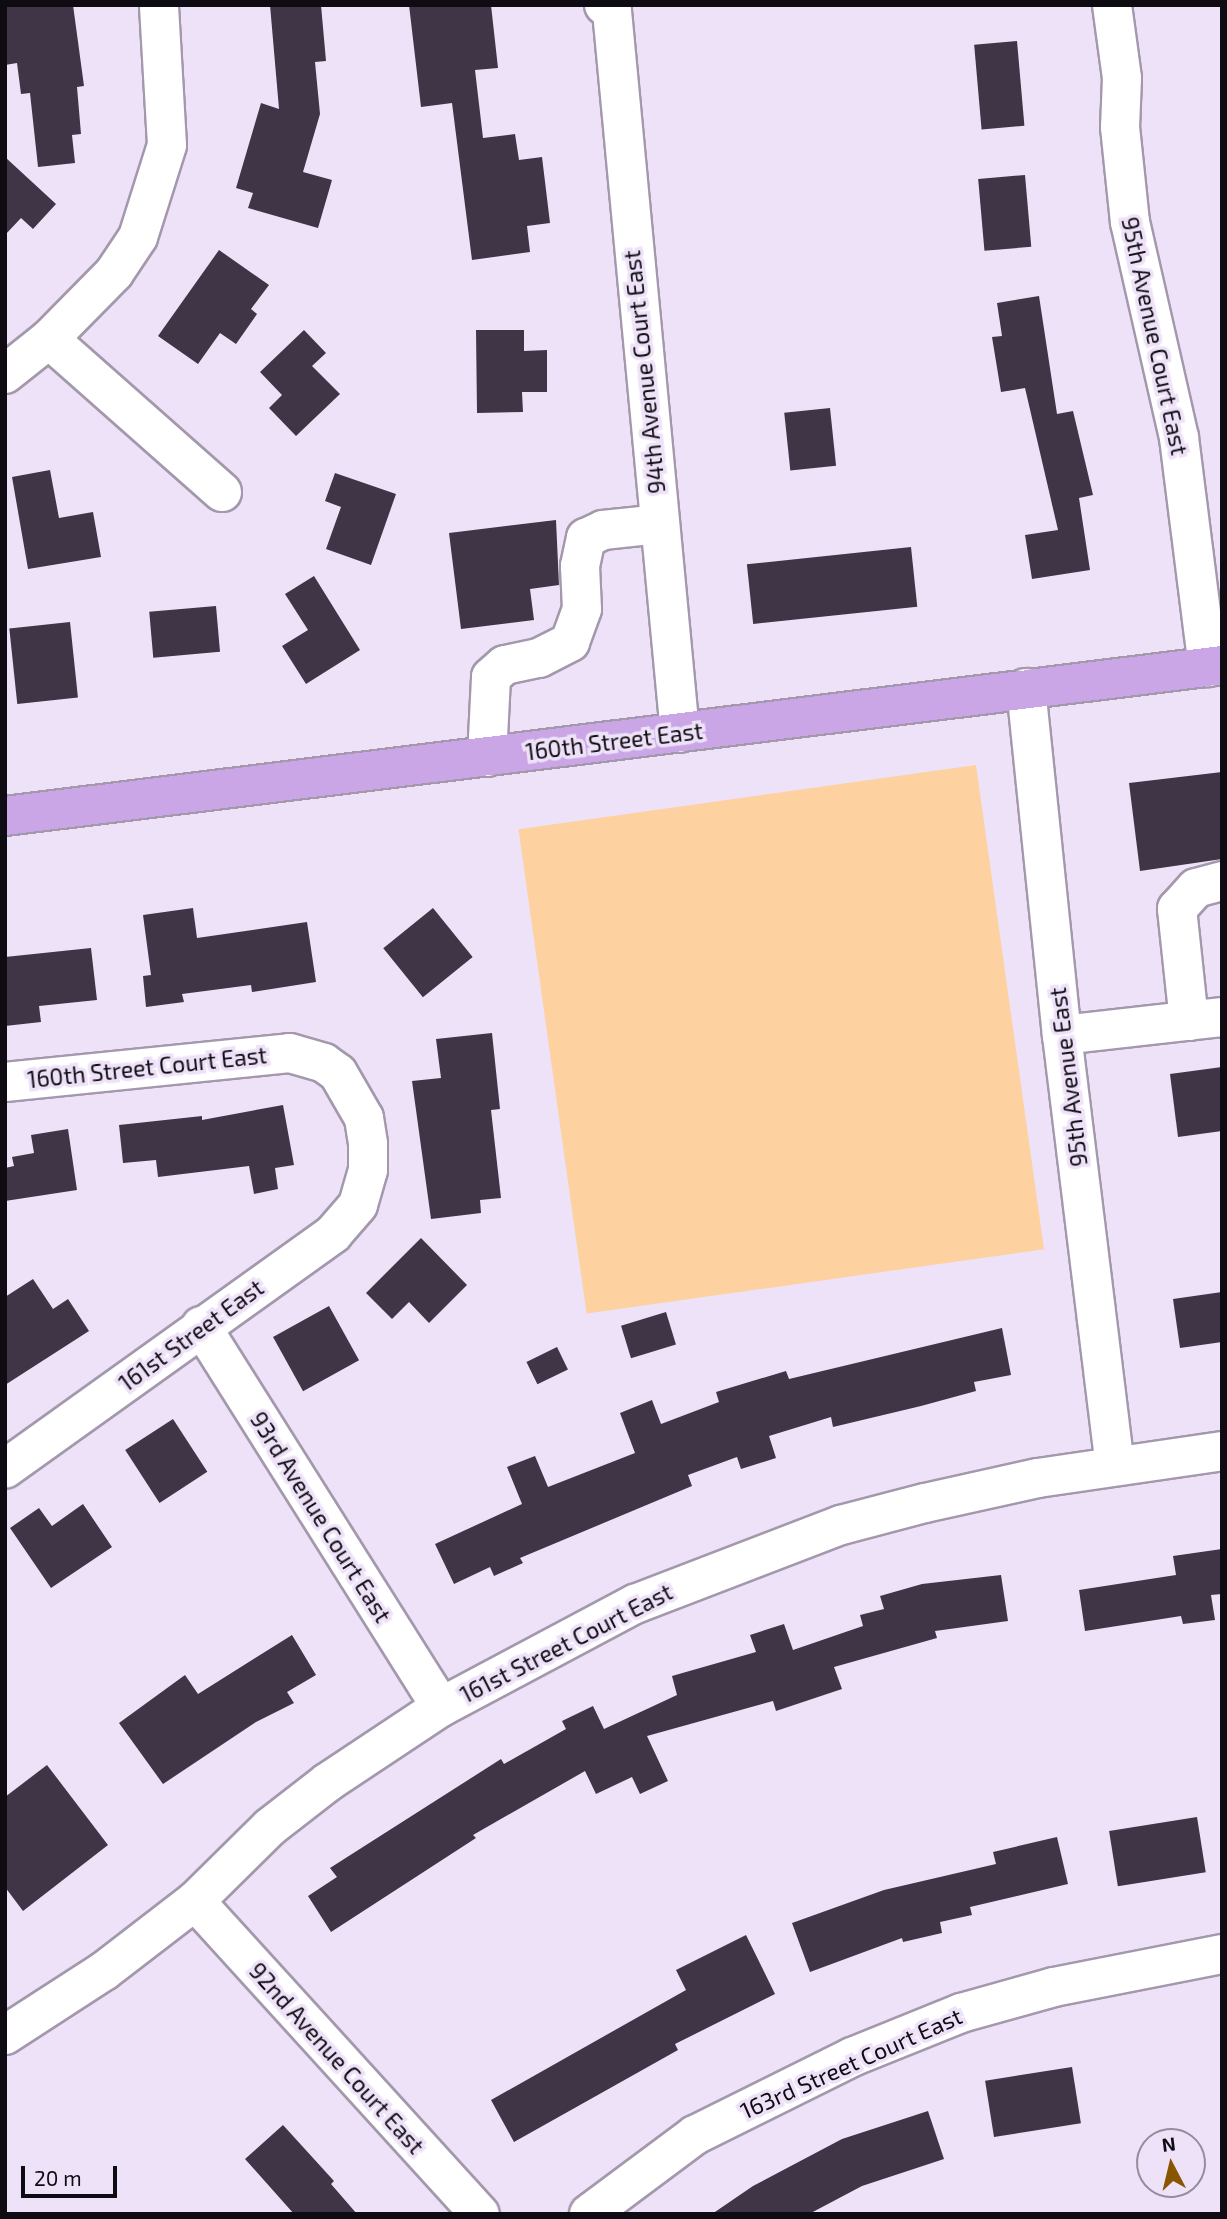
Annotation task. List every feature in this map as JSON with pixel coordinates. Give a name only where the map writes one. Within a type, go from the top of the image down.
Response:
[{"type":"main road","name":"160th Street East","points":[[5,816],[1215,666]]},
{"type":"street","points":[[5,374],[49,339],[114,273],[138,237],[167,145],[159,5]]},
{"type":"street","name":"95th Avenue Court East","points":[[1112,5],[1122,78],[1120,127],[1130,222],[1179,438],[1215,666]]},
{"type":"street","name":"94th Avenue Court East","points":[[608,8],[680,733]]},
{"type":"street","points":[[49,339],[222,492]]},
{"type":"street","points":[[487,757],[491,677],[505,665],[539,659],[570,642],[582,609],[579,566],[586,538],[603,530],[659,524]]},
{"type":"street","name":"95th Avenue East","points":[[1026,688],[1062,1035],[1115,1465]]},
{"type":"street","points":[[1062,1035],[1205,1019],[1177,909],[1196,888],[1222,881]]},
{"type":"street","name":"160th Street Court East","points":[[5,1082],[290,1053],[324,1063],[352,1093],[368,1144],[364,1189]]},
{"type":"street","name":"161st Street East","points":[[5,1469],[333,1234],[358,1205],[364,1189]]},
{"type":"street","name":"93rd Avenue Court East","points":[[201,1326],[441,1707]]},
{"type":"street","name":"161st Street Court East","points":[[5,2035],[104,1971],[195,1901],[270,1827],[441,1707],[635,1604],[828,1529],[925,1503],[1115,1465],[1222,1451]]},
{"type":"street","name":"92nd Avenue Court East","points":[[195,1901],[480,2214]]},
{"type":"street","name":"163rd Street Court East","points":[[589,2214],[695,2134],[852,2057],[961,2013],[1054,1987],[1222,1954]]},
{"type":"shaded area","points":[[976,765],[1044,1249],[587,1314],[518,829]]},
{"type":"building","points":[[5,5],[73,5],[84,86],[77,87],[81,134],[72,135],[75,163],[38,167],[30,93],[21,94],[17,63],[5,65]]},
{"type":"building","points":[[270,5],[321,5],[326,61],[315,62],[320,114],[303,172],[332,180],[318,228],[248,208],[253,193],[236,188],[261,103],[279,109]]},
{"type":"building","points":[[409,5],[491,5],[498,68],[475,70],[483,138],[515,134],[519,160],[542,157],[550,223],[527,226],[530,252],[472,260],[452,103],[421,107]]},
{"type":"building","points":[[1017,41],[1024,126],[982,129],[974,45]]},
{"type":"building","points":[[5,157],[56,204],[33,229],[21,218],[5,235]]},
{"type":"building","points":[[1025,175],[1031,247],[984,251],[978,179]]},
{"type":"building","points":[[219,250],[269,285],[251,309],[257,314],[236,344],[220,333],[198,364],[158,336]]},
{"type":"building","points":[[1039,296],[1057,414],[1073,411],[1093,495],[1079,498],[1090,570],[1032,579],[1025,535],[1058,530],[1025,388],[1001,392],[992,337],[1002,336],[997,303]]},
{"type":"building","points":[[304,330],[326,353],[312,366],[340,394],[296,436],[269,408],[282,395],[260,372]]},
{"type":"building","points":[[476,330],[524,330],[524,351],[547,350],[547,392],[522,392],[523,412],[477,413]]},
{"type":"building","points":[[830,408],[836,466],[790,470],[784,413]]},
{"type":"building","points":[[50,470],[59,518],[93,512],[101,557],[28,569],[12,477]]},
{"type":"building","points":[[335,473],[396,494],[371,565],[326,549],[341,507],[325,501]]},
{"type":"building","points":[[556,520],[559,585],[530,589],[534,620],[461,629],[449,533]]},
{"type":"building","points":[[911,547],[917,607],[753,624],[747,564]]},
{"type":"building","points":[[314,576],[360,650],[306,684],[282,646],[308,630],[285,594]]},
{"type":"building","points":[[216,606],[220,652],[153,658],[149,612]]},
{"type":"building","points":[[70,622],[78,698],[17,704],[9,628]]},
{"type":"building","points":[[1222,772],[1222,859],[1140,871],[1129,783]]},
{"type":"building","points":[[193,908],[197,938],[307,922],[316,982],[252,992],[251,985],[182,994],[184,1002],[146,1007],[143,976],[151,975],[143,915]]},
{"type":"building","points":[[433,908],[473,957],[423,997],[383,948]]},
{"type":"building","points":[[91,948],[97,1000],[39,1006],[41,1022],[5,1026],[5,957]]},
{"type":"building","points":[[492,1033],[500,1109],[491,1110],[501,1198],[480,1200],[481,1213],[431,1219],[412,1081],[441,1078],[436,1039]]},
{"type":"building","points":[[1222,1067],[1222,1131],[1178,1137],[1170,1074]]},
{"type":"building","points":[[283,1105],[294,1165],[275,1168],[278,1189],[254,1194],[249,1166],[158,1177],[156,1160],[123,1163],[119,1125],[202,1116],[202,1120]]},
{"type":"building","points":[[68,1129],[77,1190],[5,1201],[5,1168],[14,1166],[12,1157],[34,1153],[31,1135]]},
{"type":"building","points":[[421,1238],[467,1285],[429,1323],[409,1302],[392,1319],[366,1293]]},
{"type":"building","points":[[33,1279],[53,1309],[68,1299],[89,1331],[5,1385],[5,1297]]},
{"type":"building","points":[[1222,1292],[1222,1342],[1180,1348],[1173,1299]]},
{"type":"building","points":[[329,1306],[359,1360],[303,1391],[273,1337]]},
{"type":"building","points":[[666,1312],[676,1345],[631,1358],[621,1326]]},
{"type":"building","points":[[1002,1328],[1011,1375],[974,1382],[976,1391],[921,1406],[833,1427],[831,1417],[769,1436],[776,1458],[741,1469],[737,1457],[688,1475],[692,1486],[520,1558],[523,1563],[494,1576],[490,1567],[454,1584],[435,1544],[522,1504],[507,1467],[535,1456],[548,1487],[635,1453],[620,1413],[652,1400],[661,1424],[719,1402],[716,1392],[786,1371],[789,1379]]},
{"type":"building","points":[[557,1347],[568,1369],[537,1384],[526,1362]]},
{"type":"building","points":[[173,1419],[207,1472],[160,1503],[125,1450]]},
{"type":"building","points":[[83,1504],[112,1547],[51,1588],[10,1528],[39,1508],[52,1526]]},
{"type":"building","points":[[1222,1549],[1222,1594],[1211,1595],[1215,1620],[1183,1624],[1181,1616],[1085,1631],[1079,1590],[1176,1575],[1173,1556]]},
{"type":"building","points":[[1001,1575],[1008,1621],[935,1631],[937,1638],[834,1667],[842,1689],[776,1711],[773,1701],[647,1736],[668,1781],[640,1794],[632,1777],[596,1794],[585,1771],[473,1835],[476,1838],[331,1932],[308,1896],[337,1877],[330,1868],[501,1759],[504,1764],[566,1729],[562,1721],[593,1706],[604,1729],[677,1695],[672,1676],[756,1652],[750,1635],[784,1624],[793,1650],[863,1626],[860,1615],[884,1609],[880,1596],[922,1584]]},
{"type":"building","points":[[292,1635],[316,1675],[287,1692],[294,1703],[256,1722],[163,1784],[119,1723],[185,1675],[198,1694]]},
{"type":"building","points":[[47,1765],[108,1845],[23,1911],[5,1887],[5,1797]]},
{"type":"building","points":[[1197,1817],[1206,1872],[1118,1886],[1109,1831]]},
{"type":"building","points":[[1057,1837],[1068,1884],[970,1907],[972,1915],[940,1922],[942,1933],[903,1942],[902,1938],[810,1972],[792,1923],[884,1890],[996,1864],[993,1852]]},
{"type":"building","points":[[746,1935],[775,1994],[675,2044],[678,2050],[514,2142],[491,2100],[686,1990],[676,1970]]},
{"type":"building","points":[[1072,2067],[1081,2123],[994,2137],[985,2081]]},
{"type":"building","points":[[928,2111],[944,2159],[862,2186],[809,2214],[712,2214],[753,2186],[842,2139]]},
{"type":"building","points":[[283,2125],[334,2181],[331,2184],[357,2214],[294,2214],[245,2159]]}]
